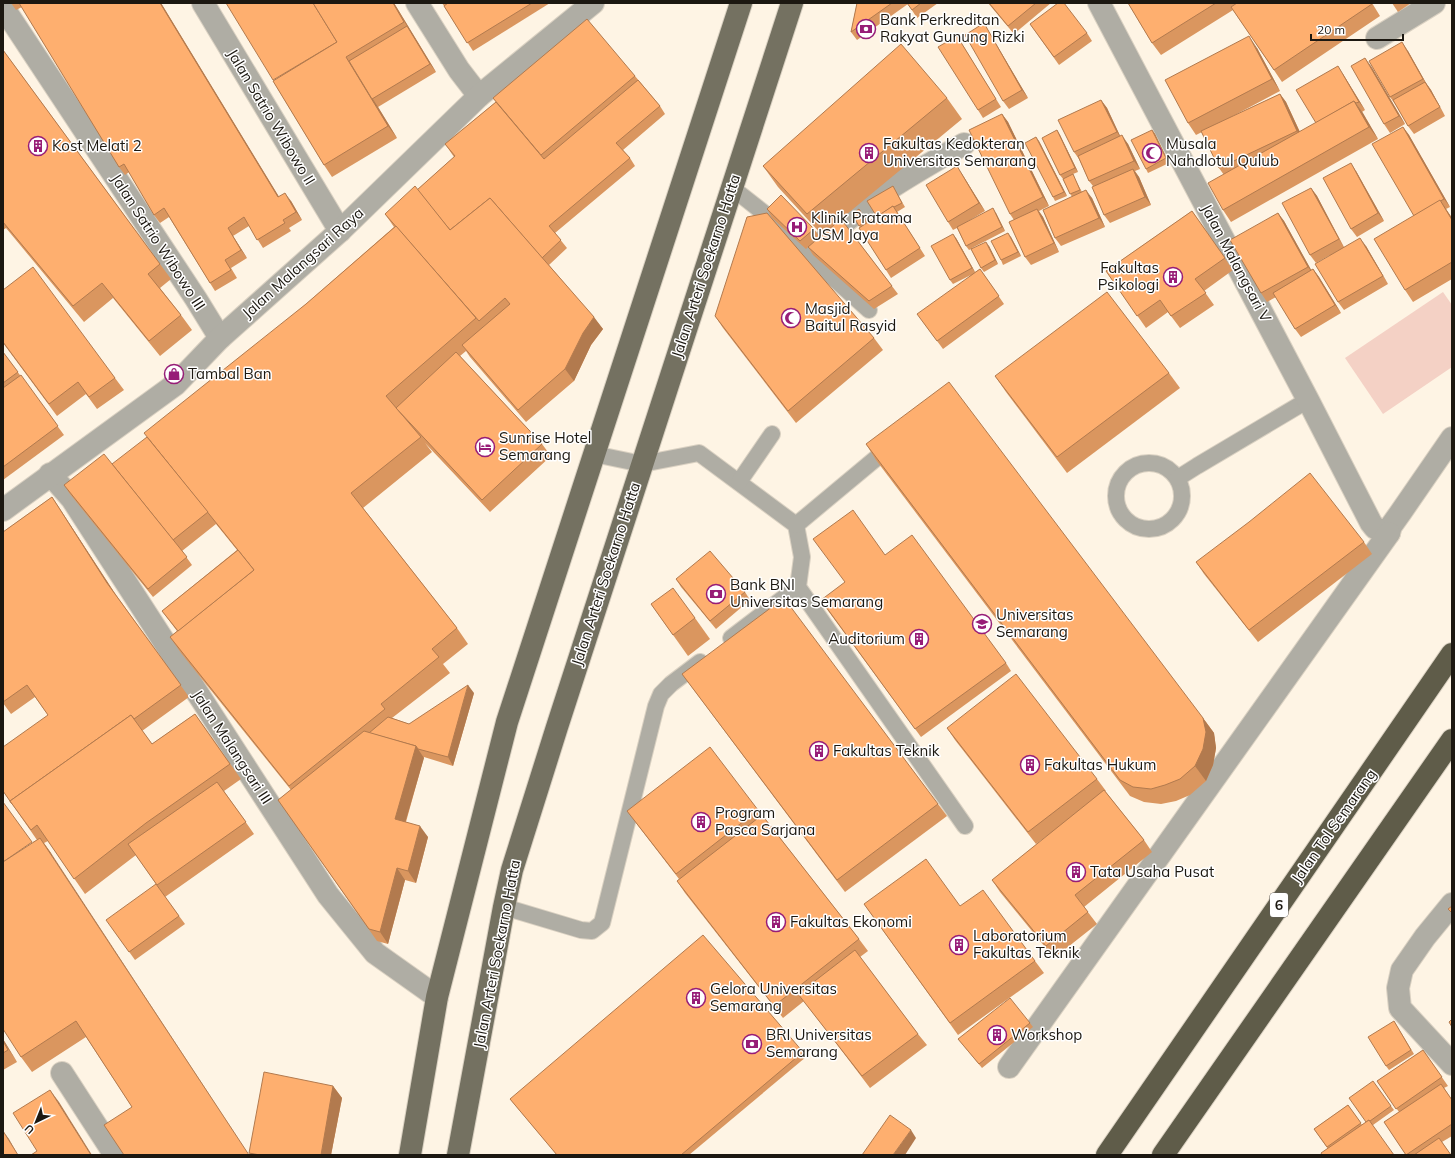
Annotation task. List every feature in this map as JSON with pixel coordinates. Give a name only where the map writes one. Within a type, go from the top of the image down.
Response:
[{"type":"highway","name":"Jalan Tol Semarang","points":[[1107,1155],[1452,654]]},
{"type":"highway","points":[[1163,1155],[1452,740]]},
{"type":"main road","points":[[410,1155],[437,997],[507,722],[740,3]]},
{"type":"main road","name":"Jalan Arteri Soekarno Hatta","points":[[458,1155],[512,870],[731,187],[792,3]]},
{"type":"street","name":"Jalan Satrio Wibowo II","points":[[203,3],[340,231]]},
{"type":"street","points":[[417,3],[459,70],[479,96]]},
{"type":"street","name":"Jalan Malangsari Raya","points":[[3,510],[50,474],[176,384],[220,338],[340,231],[479,96],[593,3]]},
{"type":"street","name":"Jalan Malangsari V","points":[[1099,3],[1308,400],[1380,528]]},
{"type":"street","points":[[1377,38],[1434,3]]},
{"type":"street","name":"Jalan Satrio Wibowo III","points":[[3,7],[196,299],[220,338]]},
{"type":"street","points":[[809,256],[838,227],[867,205],[904,179],[964,144]]},
{"type":"street","points":[[1009,1067],[1380,528],[1391,526],[1452,438]]},
{"type":"street","name":"Jalan Malangsari III","points":[[50,474],[72,499],[328,895],[375,953],[437,997]]},
{"type":"street","points":[[1452,904],[1425,937],[1402,970],[1398,988],[1400,1008],[1452,1064]]},
{"type":"street","points":[[62,1073],[115,1155]]},
{"type":"lane","points":[[731,187],[778,224],[809,256],[869,310]]},
{"type":"lane","points":[[1178,478],[1308,400]]},
{"type":"lane","points":[[739,482],[772,434]]},
{"type":"lane","points":[[796,524],[904,436]]},
{"type":"lane","points":[[594,454],[642,464],[699,453],[796,524],[802,557],[798,586],[965,826]]},
{"type":"lane","points":[[1141,464],[1148,464],[1162,465],[1178,478],[1183,499],[1175,518],[1158,529],[1137,528],[1120,514],[1115,494],[1123,475],[1141,464]]},
{"type":"lane","points":[[722,645],[798,586]]},
{"type":"lane","points":[[504,907],[581,930],[592,931],[602,923],[656,706],[661,694],[671,684],[709,655]]},
{"type":"shaded area","points":[[1443,292],[1452,305],[1452,367],[1383,414],[1345,358]]},
{"type":"building","points":[[19,3],[160,3],[278,197],[285,193],[296,212],[283,220],[285,223],[257,240],[244,217],[228,228],[241,250],[225,260],[231,270],[210,283],[164,208],[154,215],[124,164],[119,167]]},
{"type":"building","points":[[226,3],[313,3],[337,42],[273,80]]},
{"type":"building","points":[[313,3],[393,3],[404,22],[346,57],[388,126],[324,165],[273,81],[337,42]]},
{"type":"building","points":[[448,3],[532,3],[467,43],[444,6]]},
{"type":"building","points":[[857,3],[892,3],[851,32]]},
{"type":"building","points":[[907,3],[921,3],[912,10]]},
{"type":"building","points":[[989,3],[1036,3],[1008,26]]},
{"type":"building","points":[[1058,3],[1064,3],[1087,33],[1054,57],[1030,24]]},
{"type":"building","points":[[1128,3],[1216,3],[1152,43]]},
{"type":"building","points":[[1237,3],[1372,4],[1274,70],[1231,7]]},
{"type":"building","points":[[587,19],[635,76],[541,155],[493,98]]},
{"type":"building","points":[[984,23],[1022,90],[1003,101],[965,35]]},
{"type":"building","points":[[407,26],[430,64],[372,99],[349,61]]},
{"type":"building","points":[[957,36],[996,99],[978,110],[938,47]]},
{"type":"building","points":[[1249,36],[1272,79],[1188,123],[1165,80]]},
{"type":"building","points":[[1402,42],[1423,79],[1390,97],[1369,61]]},
{"type":"building","name":"Fakultas Kedokteran Universitas Semarang","points":[[901,44],[947,98],[807,214],[763,166]]},
{"type":"building","name":"Kost Melati 2","points":[[3,50],[160,264],[148,274],[181,315],[149,341],[102,283],[73,306],[3,222]]},
{"type":"building","points":[[1365,58],[1399,116],[1384,124],[1351,66]]},
{"type":"building","points":[[1338,66],[1359,102],[1356,103],[1354,101],[1316,123],[1296,90]]},
{"type":"building","points":[[638,80],[660,106],[616,143],[630,158],[549,226],[561,240],[542,258],[490,198],[450,230],[417,190],[455,156],[445,144],[496,102],[544,159]]},
{"type":"building","points":[[1425,82],[1440,107],[1408,126],[1393,100]]},
{"type":"building","points":[[1280,94],[1297,131],[1219,168],[1201,131]]},
{"type":"building","points":[[1101,100],[1117,132],[1074,152],[1058,120]]},
{"type":"building","points":[[1354,101],[1369,127],[1223,210],[1208,183]]},
{"type":"building","points":[[1002,114],[1043,197],[1010,214],[969,130]]},
{"type":"building","points":[[1403,127],[1444,199],[1414,216],[1372,144]]},
{"type":"building","points":[[1057,130],[1075,168],[1060,175],[1042,138]]},
{"type":"building","name":"Musala Nahdlotul Qulub","points":[[1152,130],[1166,158],[1146,169],[1131,140]]},
{"type":"building","points":[[1122,135],[1134,161],[1089,181],[1078,156]]},
{"type":"building","points":[[1036,137],[1064,192],[1053,197],[1025,143]]},
{"type":"building","points":[[1351,163],[1378,213],[1351,229],[1323,178]]},
{"type":"building","points":[[957,166],[979,203],[948,222],[926,185]]},
{"type":"building","points":[[1133,169],[1145,197],[1104,215],[1092,187]]},
{"type":"building","points":[[1073,174],[1080,190],[1070,194],[1063,179]]},
{"type":"building","points":[[415,186],[450,230],[490,198],[594,317],[583,333],[565,369],[518,410],[462,345],[510,304],[505,298],[479,321],[385,214]]},
{"type":"building","points":[[893,186],[902,203],[894,207],[893,206],[877,217],[867,201]]},
{"type":"building","points":[[1311,188],[1339,239],[1310,255],[1282,203]]},
{"type":"building","points":[[1086,190],[1099,218],[1055,238],[1043,210]]},
{"type":"building","name":"Klinik Pratama USM Jaya","points":[[781,195],[814,229],[800,241],[767,209]]},
{"type":"building","points":[[1440,200],[1452,220],[1452,262],[1405,290],[1374,239]]},
{"type":"building","points":[[893,206],[920,248],[886,270],[859,228]]},
{"type":"building","points":[[993,208],[1002,227],[966,246],[957,227]]},
{"type":"building","points":[[859,209],[866,221],[859,226],[852,214]]},
{"type":"building","points":[[1037,209],[1054,243],[1025,257],[1009,222]]},
{"type":"building","name":"Fakultas Psikologi","points":[[1192,211],[1225,258],[1195,279],[1206,293],[1171,316],[1160,300],[1137,316],[1106,271]]},
{"type":"building","name":"Masjid Baitul Rasyid","points":[[767,213],[874,338],[788,411],[715,316],[747,217]]},
{"type":"building","points":[[1278,213],[1308,267],[1261,293],[1230,240]]},
{"type":"building","points":[[841,219],[892,286],[869,301],[808,247]]},
{"type":"building","points":[[396,226],[476,318],[386,396],[421,437],[351,493],[457,628],[432,649],[439,657],[381,704],[385,709],[289,786],[170,637],[254,570],[144,433],[306,304]]},
{"type":"building","points":[[1008,233],[1018,252],[1001,260],[991,241]]},
{"type":"building","points":[[953,234],[972,268],[950,280],[931,246]]},
{"type":"building","points":[[1360,238],[1383,276],[1338,302],[1315,264]]},
{"type":"building","points":[[986,242],[995,260],[981,268],[971,249]]},
{"type":"building","points":[[33,267],[115,378],[89,397],[78,382],[49,404],[3,342],[3,290]]},
{"type":"building","points":[[980,269],[999,296],[937,341],[917,314]]},
{"type":"building","points":[[1313,269],[1335,305],[1295,329],[1273,293]]},
{"type":"building","points":[[1107,292],[1169,373],[1057,457],[995,376]]},
{"type":"building","points":[[3,352],[18,372],[3,383]]},
{"type":"building","name":"Sunrise Hotel Semarang","points":[[456,352],[542,444],[482,500],[396,408]]},
{"type":"building","points":[[21,375],[58,426],[3,467],[3,388]]},
{"type":"building","points":[[949,382],[1203,718],[1206,732],[1203,749],[1195,766],[1180,779],[1151,789],[1133,787],[1120,780],[866,444]]},
{"type":"building","points":[[147,437],[208,512],[173,540],[112,464]]},
{"type":"building","points":[[104,454],[187,557],[148,589],[64,485]]},
{"type":"building","points":[[1310,473],[1364,542],[1249,630],[1196,562]]},
{"type":"building","points":[[52,497],[107,583],[181,685],[134,719],[131,715],[10,801],[12,804],[3,791],[3,747],[48,715],[27,685],[3,702],[3,532]]},
{"type":"building","name":"Auditorium","points":[[853,510],[885,555],[912,535],[1006,663],[915,729],[821,600],[845,582],[813,539]]},
{"type":"building","points":[[238,550],[254,570],[178,631],[162,611]]},
{"type":"building","name":"Bank BNI Universitas Semarang","points":[[710,551],[745,592],[710,621],[676,579]]},
{"type":"building","points":[[673,588],[695,618],[673,635],[651,604]]},
{"type":"building","name":"Fakultas Teknik","points":[[784,598],[938,804],[837,880],[682,674]]},
{"type":"building","name":"Fakultas Hukum","points":[[1016,674],[1097,779],[1028,832],[947,728]]},
{"type":"building","points":[[468,685],[448,757],[418,749],[416,746],[369,733],[388,717],[409,724]]},
{"type":"building","points":[[195,714],[230,764],[146,823],[74,879],[37,825],[31,830],[10,801],[131,715],[152,744]]},
{"type":"building","points":[[364,731],[416,746],[395,819],[420,826],[408,871],[397,868],[380,932],[369,929],[278,800]]},
{"type":"building","name":"Program Pasca Sarjana","points":[[710,747],[758,810],[676,874],[627,811]]},
{"type":"building","points":[[217,782],[246,822],[157,885],[128,844]]},
{"type":"building","name":"Tata Usaha Pusat","points":[[1104,790],[1144,840],[1075,895],[1088,912],[1046,946],[992,880]]},
{"type":"building","points":[[3,802],[32,842],[3,862]]},
{"type":"building","name":"Fakultas Ekonomi","points":[[762,815],[859,939],[774,1006],[677,881]]},
{"type":"building","points":[[40,838],[249,1155],[124,1155],[104,1125],[132,1107],[76,1021],[21,1057],[3,1029],[3,862]]},
{"type":"building","name":"Laboratorium Fakultas Teknik","points":[[926,859],[960,906],[983,890],[1035,961],[950,1023],[864,904]]},
{"type":"building","points":[[156,884],[179,916],[129,952],[106,920]]},
{"type":"building","points":[[1452,906],[1452,913],[1448,909]]},
{"type":"building","name":"Gelora Universitas Semarang","points":[[703,935],[803,1052],[681,1155],[557,1155],[510,1099]]},
{"type":"building","name":"Fakultas Ekonomi","points":[[855,950],[918,1034],[862,1076],[798,994]]},
{"type":"building","name":"Workshop","points":[[1010,998],[1030,1023],[979,1064],[958,1039]]},
{"type":"building","points":[[1452,1019],[1452,1027],[1449,1022]]},
{"type":"building","points":[[1394,1021],[1411,1050],[1386,1066],[1368,1037]]},
{"type":"building","points":[[3,1041],[8,1050],[3,1053]]},
{"type":"building","points":[[1423,1050],[1442,1077],[1396,1109],[1377,1081]]},
{"type":"building","points":[[264,1072],[333,1086],[321,1155],[260,1155],[249,1153]]},
{"type":"building","points":[[1373,1081],[1391,1106],[1370,1121],[1369,1120],[1366,1122],[1349,1098]]},
{"type":"building","points":[[1441,1084],[1452,1100],[1452,1124],[1406,1155],[1384,1122]]},
{"type":"building","points":[[50,1090],[91,1155],[31,1155],[37,1151],[13,1113]]},
{"type":"building","points":[[1348,1105],[1361,1123],[1327,1147],[1314,1129]]},
{"type":"building","points":[[890,1115],[911,1130],[893,1155],[862,1155]]},
{"type":"building","points":[[1369,1120],[1394,1155],[1322,1155],[1321,1153]]},
{"type":"building","points":[[3,1131],[18,1155],[3,1155]]},
{"type":"building","points":[[1439,1138],[1451,1155],[1414,1155]]},
{"type":"place","name":"Bank Perkreditan Rakyat Gunung Rizki","points":[[866,29]]},
{"type":"place","name":"Kost Melati 2","points":[[38,146]]},
{"type":"place","name":"Fakultas Kedokteran Universitas Semarang","points":[[869,153]]},
{"type":"place","name":"Musala Nahdlotul Qulub","points":[[1152,153]]},
{"type":"place","name":"Klinik Pratama USM Jaya","points":[[797,227]]},
{"type":"place","name":"Fakultas Psikologi","points":[[1173,277]]},
{"type":"place","name":"Masjid Baitul Rasyid","points":[[791,318]]},
{"type":"place","name":"Tambal Ban","points":[[174,374]]},
{"type":"place","name":"Sunrise Hotel Semarang","points":[[485,447]]},
{"type":"place","name":"Bank BNI Universitas Semarang","points":[[716,594]]},
{"type":"place","name":"Universitas Semarang","points":[[982,624]]},
{"type":"place","name":"Auditorium","points":[[919,639]]},
{"type":"place","name":"Fakultas Teknik","points":[[819,751]]},
{"type":"place","name":"Fakultas Hukum","points":[[1030,765]]},
{"type":"place","name":"Program Pasca Sarjana","points":[[701,822]]},
{"type":"place","name":"Tata Usaha Pusat","points":[[1076,872]]},
{"type":"place","name":"Fakultas Ekonomi","points":[[776,922]]},
{"type":"place","name":"Laboratorium Fakultas Teknik","points":[[959,945]]},
{"type":"place","name":"Gelora Universitas Semarang","points":[[696,998]]},
{"type":"place","name":"Workshop","points":[[997,1035]]},
{"type":"place","name":"BRI Universitas Semarang","points":[[752,1044]]}]
